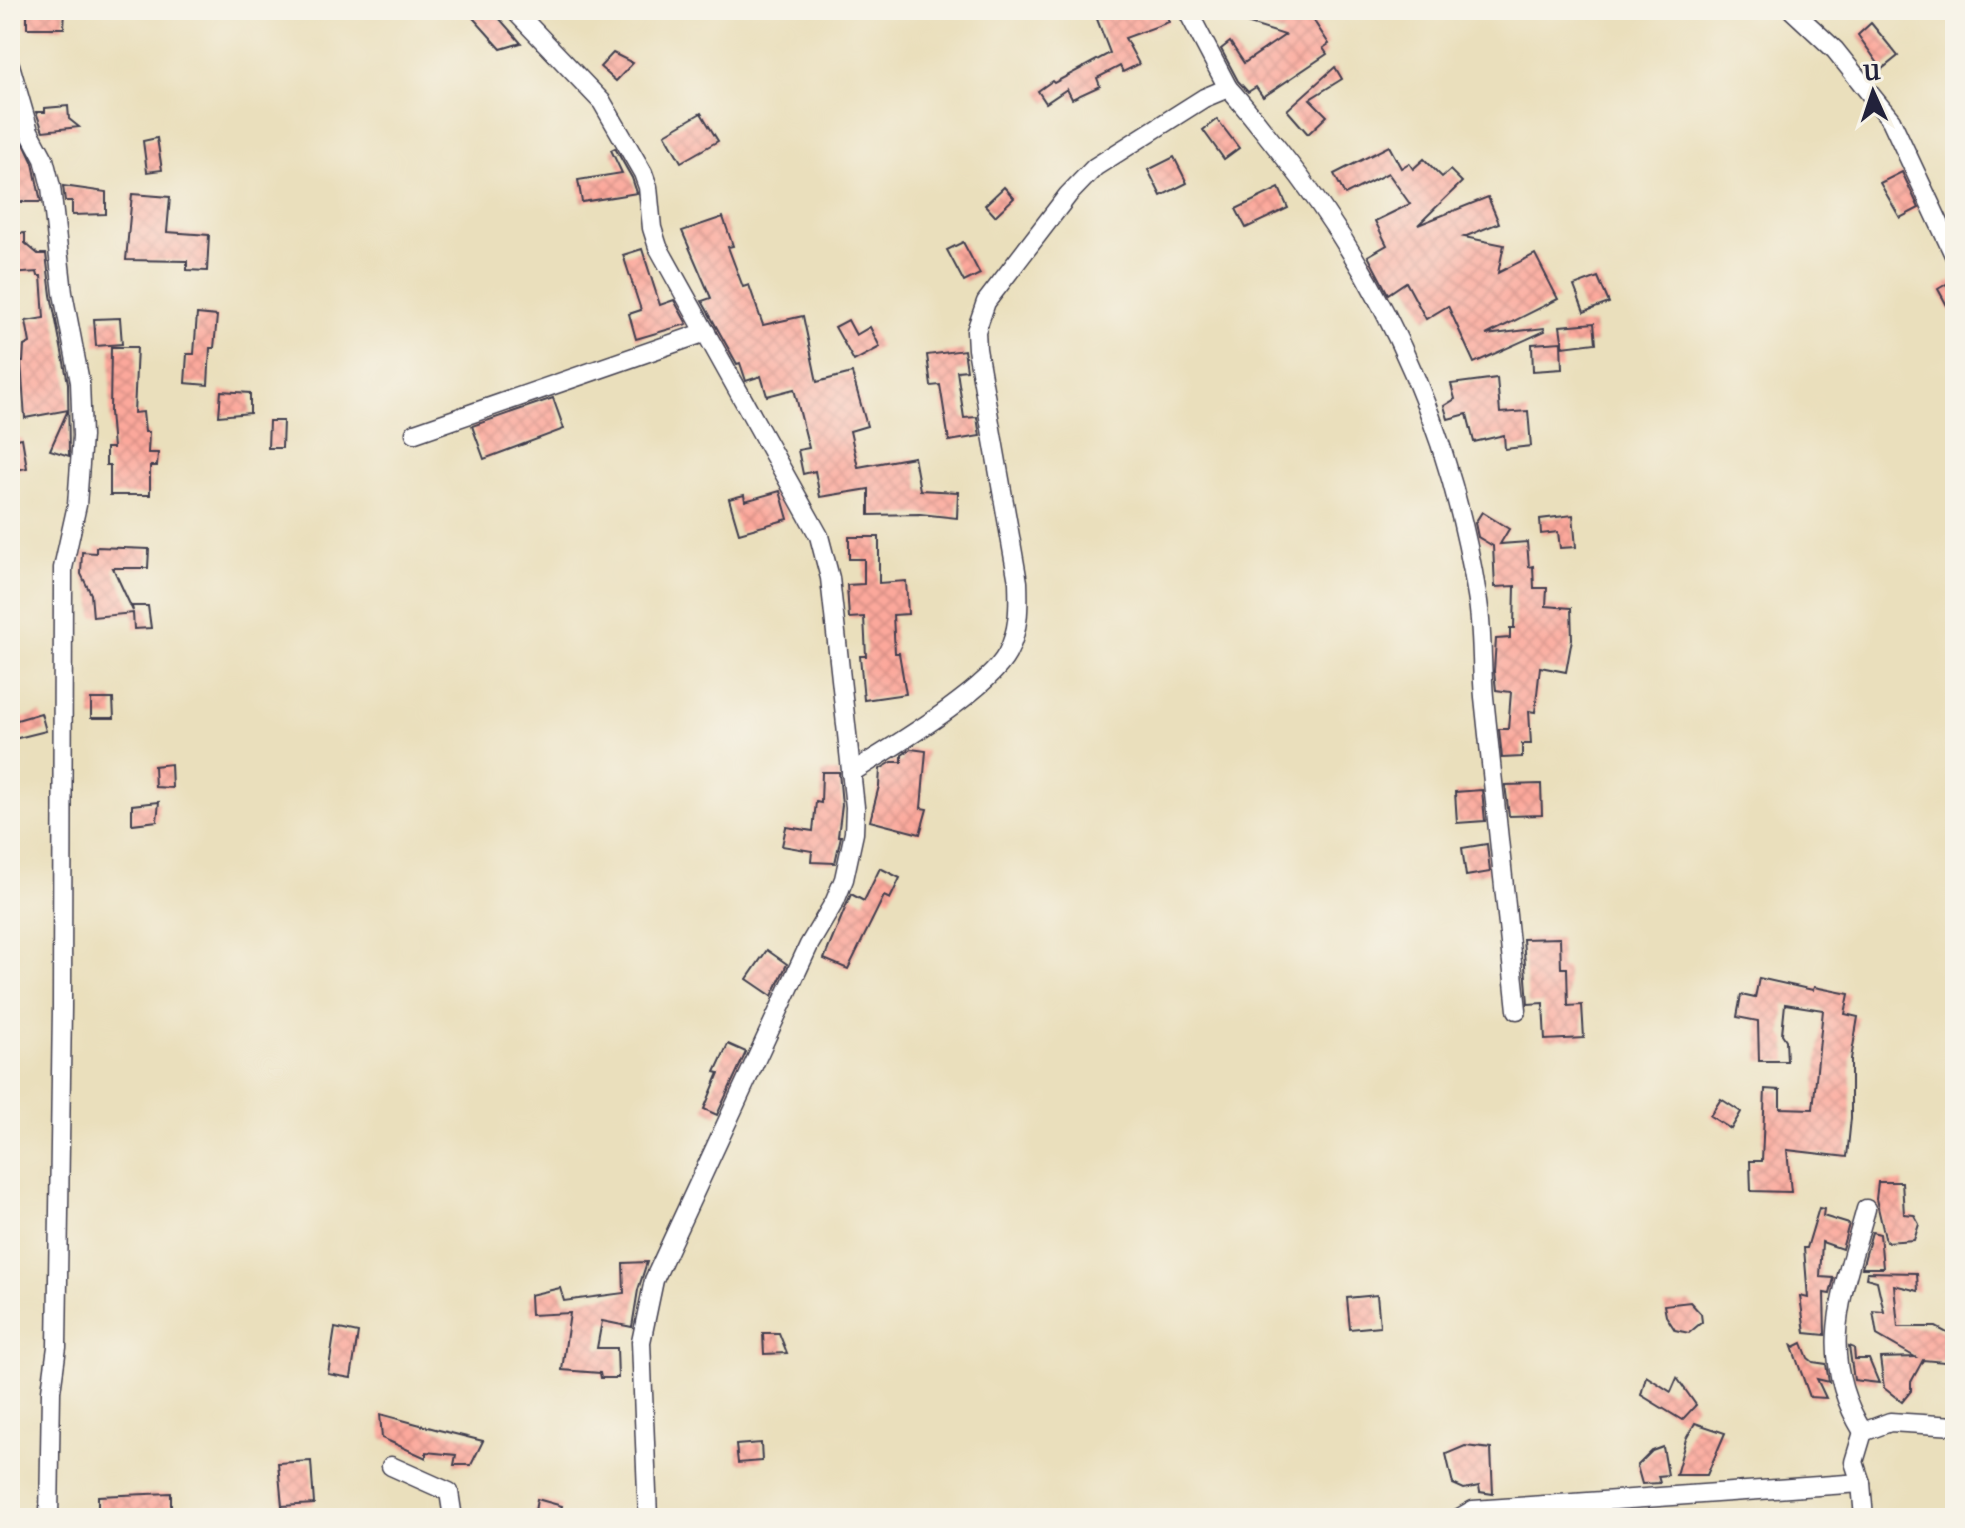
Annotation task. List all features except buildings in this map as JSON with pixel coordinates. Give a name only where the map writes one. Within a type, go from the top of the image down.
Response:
[{"type":"street","points":[[514,10],[602,102],[643,173],[658,247],[812,520],[825,553],[855,807],[854,833],[844,879],[835,901],[809,945],[654,1280],[641,1342],[648,1518]]},
{"type":"street","points":[[1187,10],[1228,88],[1313,192],[1390,317],[1418,378],[1460,511],[1478,599],[1483,688],[1517,1010]]},
{"type":"street","points":[[1792,10],[1835,50],[1891,120],[1955,257]]},
{"type":"street","points":[[10,65],[29,131],[44,159],[51,187],[63,293],[80,382],[81,409],[77,505],[63,568],[62,1008],[57,1347],[51,1391],[49,1518]]},
{"type":"street","points":[[851,773],[980,684],[1006,657],[1015,635],[1020,611],[1018,582],[977,349],[976,331],[986,302],[1068,195],[1095,167],[1204,98],[1228,88]]},
{"type":"street","points":[[415,433],[706,332]]},
{"type":"street","points":[[1864,1518],[1861,1483],[1854,1462],[1863,1432],[1844,1396],[1835,1327],[1866,1209]]},
{"type":"street","points":[[1863,1432],[1890,1422],[1955,1426]]},
{"type":"street","points":[[391,1466],[449,1492],[453,1518]]},
{"type":"street","points":[[1459,1518],[1473,1510],[1861,1483]]}]
